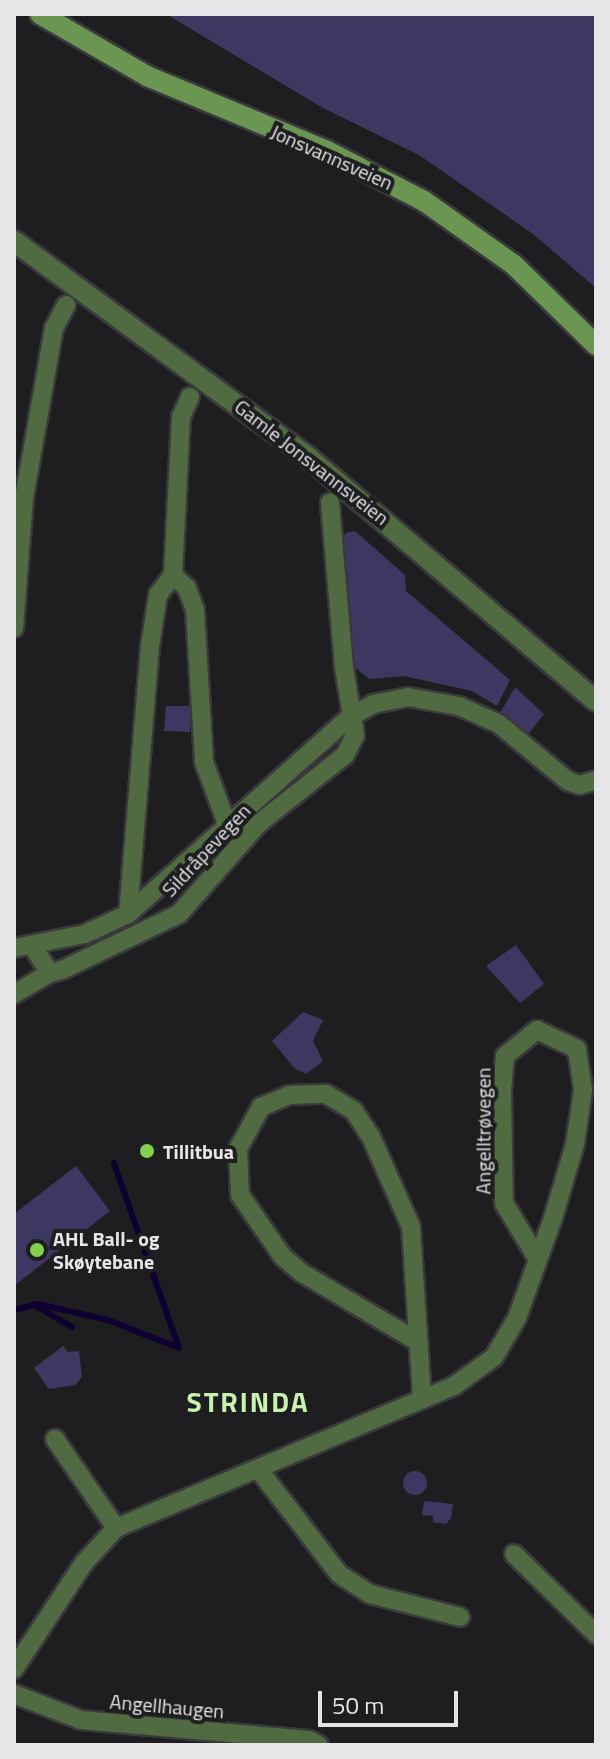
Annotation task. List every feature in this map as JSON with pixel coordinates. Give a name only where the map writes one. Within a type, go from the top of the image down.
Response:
[{"type":"main road","name":"Jonsvannsveien","points":[[40,14],[147,76],[327,151],[424,201],[514,265],[596,345]]},
{"type":"street","name":"Gamle Jonsvannsveien","points":[[14,241],[320,466],[596,701]]},
{"type":"street","points":[[14,628],[19,498],[54,328],[66,305]]},
{"type":"street","points":[[173,575],[181,417],[190,397]]},
{"type":"street","name":"Sildråpevegen","points":[[14,994],[50,973],[78,965],[179,914],[258,824],[336,765],[355,735],[350,717],[330,503]]},
{"type":"street","name":"Sildråpevegen","points":[[128,914],[158,595],[173,575],[187,588],[195,610],[204,762],[228,827]]},
{"type":"street","name":"Sildråpevegen","points":[[23,948],[85,934],[128,914],[350,717],[373,704],[408,697],[444,701],[499,724],[568,781],[579,785],[596,780]]},
{"type":"street","name":"Sildråpevegen","points":[[23,948],[50,973]]},
{"type":"street","name":"Angelltrøvegen","points":[[14,1669],[84,1563],[116,1528],[454,1386],[494,1357],[517,1318],[537,1258],[575,1144],[583,1090],[577,1049],[537,1030],[505,1056],[502,1092],[504,1203],[537,1258]]},
{"type":"street","points":[[415,1340],[302,1273],[283,1257],[240,1195],[238,1149],[261,1107],[289,1095],[326,1094],[354,1111],[362,1124],[411,1227],[415,1340],[422,1398]]},
{"type":"street","points":[[55,1439],[116,1528]]},
{"type":"street","points":[[259,1470],[339,1574],[370,1594],[460,1617]]},
{"type":"street","points":[[514,1554],[596,1634]]},
{"type":"street","name":"Angellhaugen","points":[[14,1694],[81,1720],[309,1740],[319,1745]]},
{"type":"shaded area","points":[[166,14],[596,14],[596,288],[533,234],[419,155],[323,108]]},
{"type":"shaded area","points":[[355,531],[405,575],[406,591],[510,680],[497,706],[472,691],[404,676],[369,679],[353,666],[342,544],[345,533]]},
{"type":"shaded area","points":[[515,687],[544,714],[527,736],[498,717]]},
{"type":"shaded area","points":[[166,706],[190,706],[190,732],[164,731]]},
{"type":"shaded area","points":[[516,945],[544,984],[520,1003],[486,966]]},
{"type":"shaded area","points":[[303,1012],[323,1020],[313,1041],[323,1061],[306,1074],[294,1068],[272,1041]]},
{"type":"shaded area","name":"AHL Ball- og Skøytebane","points":[[76,1166],[110,1211],[14,1286],[14,1214]]},
{"type":"shaded area","points":[[63,1346],[68,1352],[79,1351],[82,1377],[75,1385],[49,1389],[34,1368]]},
{"type":"shaded area","points":[[415,1471],[424,1474],[427,1483],[424,1492],[415,1495],[406,1492],[403,1483],[406,1474]]},
{"type":"shaded area","points":[[424,1501],[453,1504],[451,1518],[446,1524],[433,1522],[433,1516],[422,1515]]},
{"type":"waterway","points":[[14,1310],[38,1304],[108,1320],[179,1348],[114,1163]]},
{"type":"waterway","points":[[34,1305],[72,1327]]},
{"type":"place","name":"Tillitbua","points":[[147,1151]]},
{"type":"place","name":"AHL Ball- og Skøytebane","points":[[37,1250]]},
{"type":"district","name":"STRINDA","points":[[248,1402]]}]
